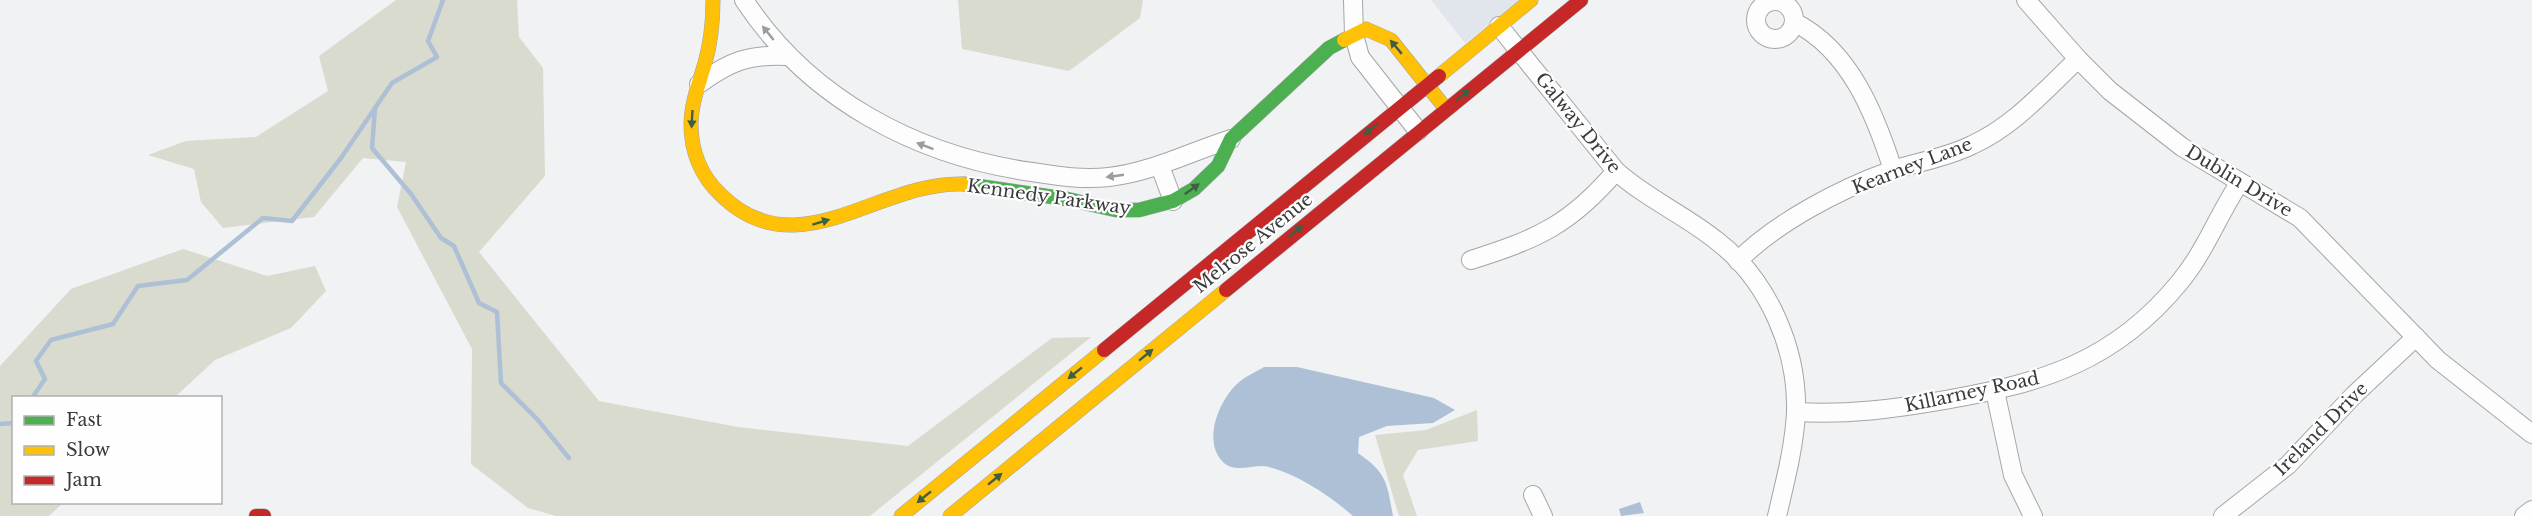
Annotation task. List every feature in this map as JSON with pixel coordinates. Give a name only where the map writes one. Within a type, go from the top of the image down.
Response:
[{"type":"main road","name":"Kennedy Parkway","points":[[713,0],[710,42],[693,106],[691,128],[700,165],[722,198],[750,219],[771,226],[808,226],[917,190],[949,183],[1067,198],[1116,210],[1139,210],[1173,201],[1194,189],[1218,166],[1231,139],[1329,48],[1354,34]]},
{"type":"main road","name":"Melrose Avenue","points":[[901,516],[1398,106],[1531,0]]},
{"type":"main road","name":"Melrose Avenue","points":[[950,516],[1581,0]]},
{"type":"main road","points":[[1354,34],[1366,29],[1385,36],[1446,109]]},
{"type":"main road","points":[[256,516],[264,516]]},
{"type":"street","name":"Kennedy Parkway","points":[[744,0],[789,56],[841,100],[892,132],[945,153],[986,165],[1086,178],[1140,172],[1231,139]]},
{"type":"street","points":[[1353,0],[1354,34],[1360,57],[1418,131]]},
{"type":"street","name":"Dublin Drive","points":[[2026,0],[2078,59],[2145,120],[2182,147],[2300,218],[2415,337],[2459,378],[2532,434]]},
{"type":"street","points":[[1794,22],[1810,30],[1826,44],[1850,73],[1879,129],[1893,170]]},
{"type":"street","name":"Galway Drive","points":[[1499,26],[1616,171],[1636,189],[1698,225],[1738,261],[1772,306],[1783,333],[1792,370],[1796,412],[1793,442],[1777,516]]},
{"type":"street","points":[[699,84],[721,68],[744,58],[789,56]]},
{"type":"street","name":"Kearney Lane","points":[[1738,261],[1773,230],[1864,181],[1893,170],[1946,156],[1974,145],[2001,129],[2021,114],[2078,59]]},
{"type":"street","points":[[985,186],[986,165]]},
{"type":"street","points":[[1160,166],[1173,201]]},
{"type":"street","points":[[1471,260],[1516,246],[1562,223],[1584,206],[1616,171]]},
{"type":"street","name":"Killarney Road","points":[[1796,412],[1833,414],[1868,412],[1995,391],[2031,383],[2065,370],[2098,353],[2128,333],[2156,309],[2180,282],[2205,245],[2240,182]]},
{"type":"street","name":"Ireland Drive","points":[[2223,516],[2288,465],[2354,395],[2415,337]]},
{"type":"street","points":[[1995,391],[2013,475],[2033,516]]},
{"type":"street","points":[[1533,495],[1543,516]]},
{"type":"street","points":[[2524,516],[2532,510]]},
{"type":"shaded area","points":[[396,0],[517,0],[519,37],[543,68],[545,176],[479,252],[599,401],[738,427],[908,446],[1052,338],[1091,337],[870,516],[556,516],[528,508],[471,464],[472,349],[397,207],[406,162],[363,158],[314,217],[223,228],[201,202],[194,169],[148,155],[186,141],[256,137],[328,91],[319,56]]},
{"type":"shaded area","points":[[958,0],[1143,0],[1140,18],[1069,71],[962,49]]},
{"type":"shaded area","points":[[1431,0],[1519,0],[1465,43]]},
{"type":"shaded area","points":[[183,249],[267,276],[315,266],[326,291],[291,328],[215,360],[176,396],[12,396],[12,504],[62,504],[49,516],[0,516],[0,366],[71,289]]},
{"type":"shaded area","points":[[1477,410],[1478,441],[1418,450],[1403,475],[1417,516],[1399,516],[1375,435],[1426,430]]},
{"type":"water","points":[[1264,367],[1297,367],[1434,398],[1455,410],[1433,423],[1387,426],[1359,437],[1358,453],[1375,467],[1384,480],[1393,516],[1353,516],[1314,487],[1292,475],[1264,466],[1235,468],[1224,463],[1217,455],[1213,434],[1224,401],[1237,384]]},
{"type":"water","points":[[1640,502],[1644,513],[1621,516],[1619,509]]},
{"type":"waterway","points":[[33,396],[45,379],[36,361],[51,340],[113,324],[138,286],[187,280],[263,218],[292,221],[341,158],[392,83],[437,57],[428,41],[443,0]]},
{"type":"waterway","points":[[375,108],[372,148],[411,194],[441,238],[454,246],[479,303],[497,312],[501,383],[537,419],[569,458]]},
{"type":"waterway","points":[[0,424],[12,423]]},
{"type":"traffic: fast","points":[[964,184],[1067,199],[1116,210],[1139,210],[1173,201],[1194,189],[1218,166],[1231,139],[1329,48],[1344,40]]},
{"type":"traffic: slow","points":[[713,0],[709,47],[692,109],[691,135],[695,154],[707,179],[720,194],[749,216],[779,224],[809,224],[932,186],[964,184]]},
{"type":"traffic: slow","points":[[1439,76],[1531,0]]},
{"type":"traffic: slow","points":[[1344,40],[1366,29],[1391,40],[1446,109]]},
{"type":"traffic: slow","points":[[950,516],[1226,290]]},
{"type":"traffic: slow","points":[[901,516],[1104,350]]},
{"type":"traffic: jam","points":[[1226,290],[1581,0]]},
{"type":"traffic: jam","points":[[1104,350],[1439,76]]},
{"type":"traffic: jam","points":[[256,516],[264,516]]}]
